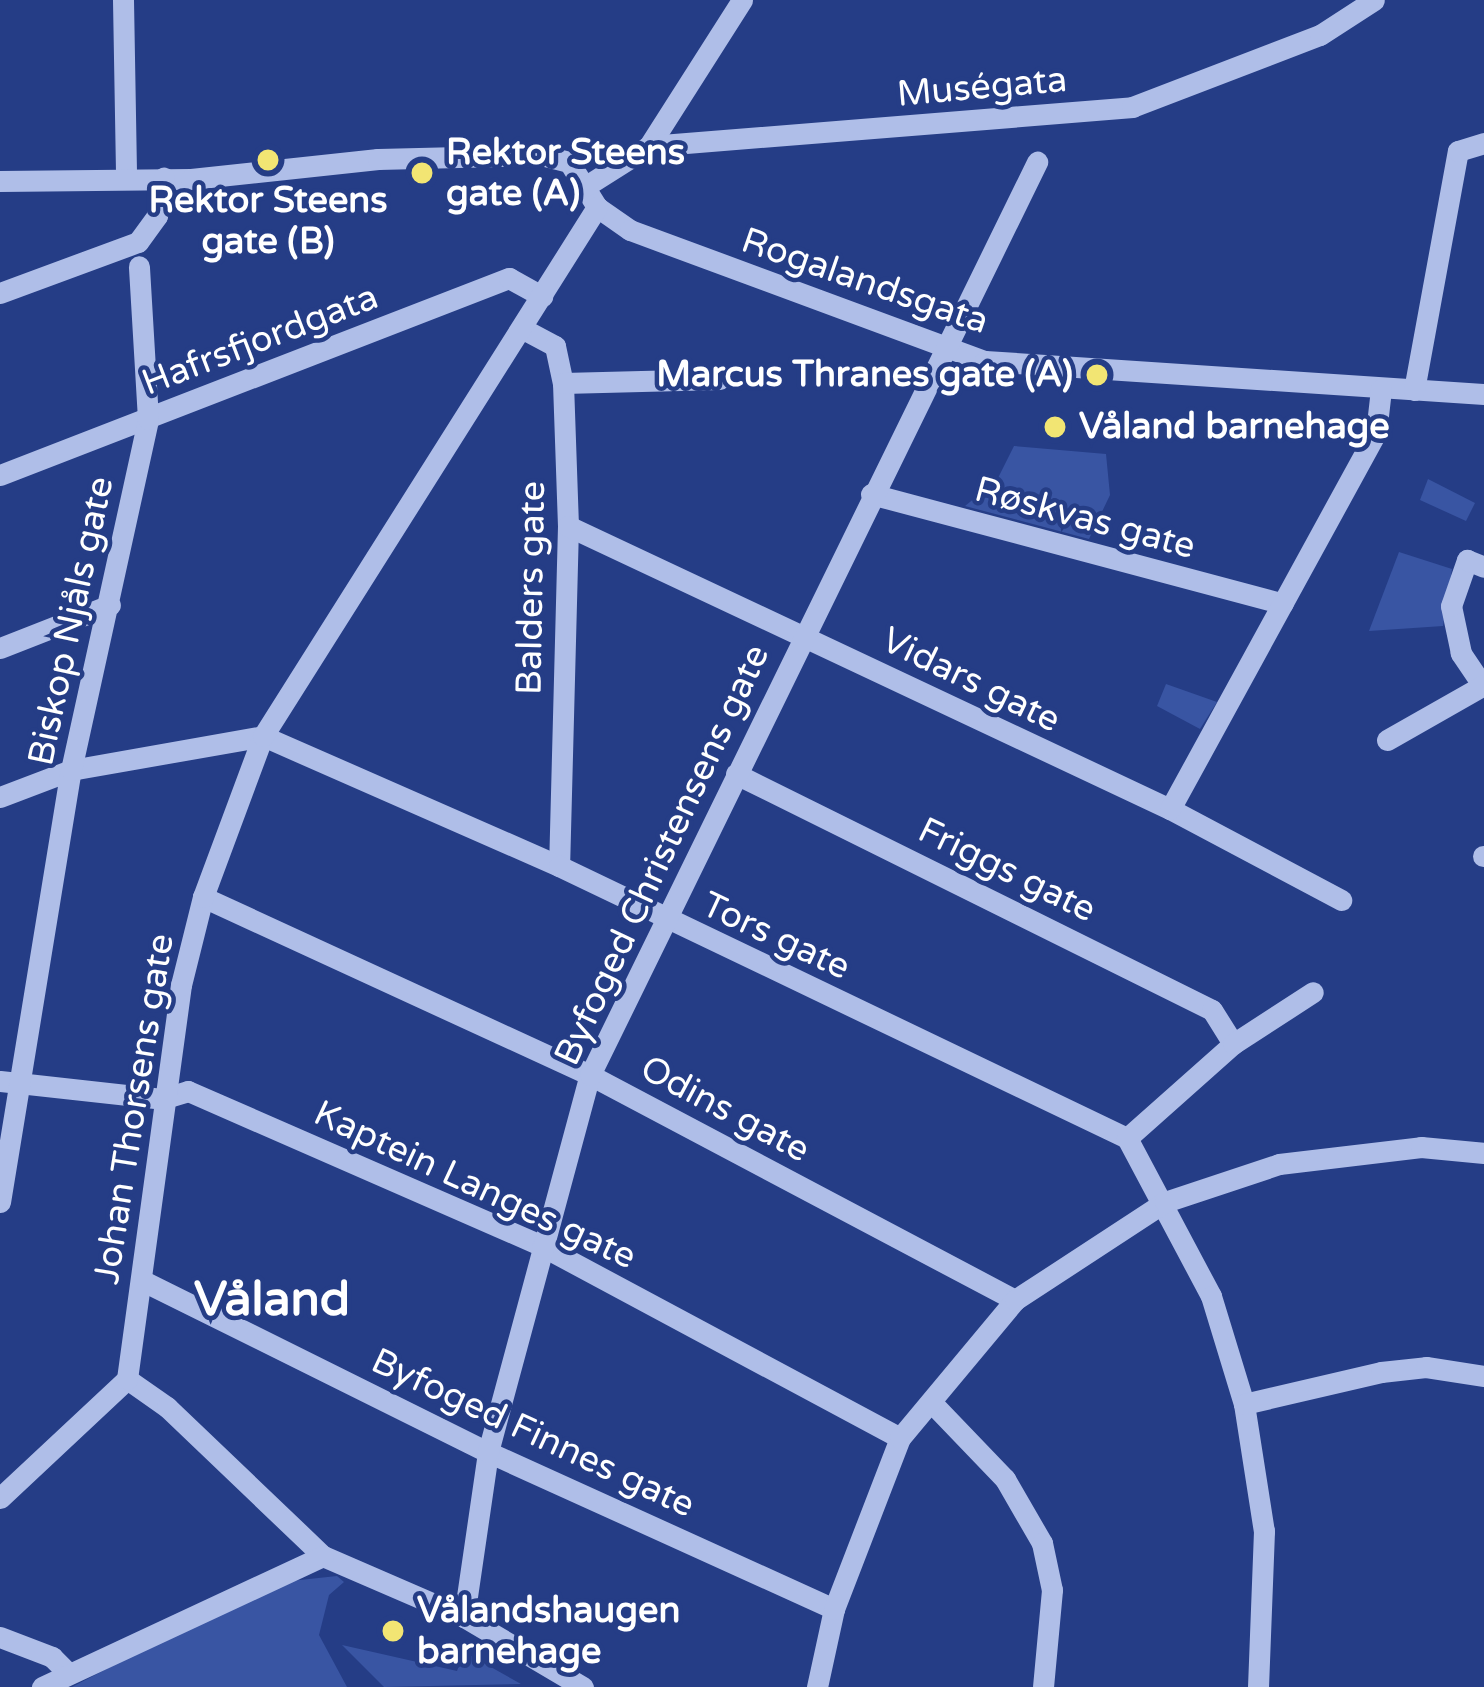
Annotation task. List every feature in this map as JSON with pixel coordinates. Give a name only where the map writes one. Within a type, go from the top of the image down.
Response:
[{"type":"street","points":[[123,0],[126,175]]},
{"type":"street","points":[[649,146],[742,0]]},
{"type":"street","name":"Muségata","points":[[586,186],[649,146],[1132,107],[1320,35],[1374,0]]},
{"type":"street","points":[[1414,390],[1458,151],[1484,143]]},
{"type":"street","points":[[0,181],[126,175],[164,178],[541,155],[569,162],[597,207]]},
{"type":"street","name":"Byfoged Christensens gate","points":[[464,1617],[488,1452],[590,1075],[1036,162]]},
{"type":"street","points":[[0,293],[138,242],[157,216],[164,178]]},
{"type":"street","name":"Rogalandsgata","points":[[597,207],[630,230],[985,361],[1484,394]]},
{"type":"street","name":"Johan Thorsens gate","points":[[128,1379],[163,1100],[203,897],[263,736],[525,330],[597,207]]},
{"type":"street","name":"Biskop Njåls gate","points":[[0,1202],[6,1084],[148,419],[140,266]]},
{"type":"street","name":"Hafrsfjordgata","points":[[0,475],[509,278],[542,296]]},
{"type":"street","name":"Balders gate","points":[[525,330],[555,346],[563,383],[568,526],[559,866]]},
{"type":"street","points":[[563,383],[720,379]]},
{"type":"street","points":[[1170,809],[1376,434],[1381,389]]},
{"type":"street","name":"Røskvas gate","points":[[871,494],[1283,604]]},
{"type":"street","name":"Vidars gate","points":[[568,526],[1170,809],[1341,900]]},
{"type":"street","points":[[1387,740],[1483,685],[1461,653],[1451,606],[1467,560],[1484,567]]},
{"type":"street","points":[[0,648],[110,605]]},
{"type":"street","points":[[0,797],[71,770],[263,736]]},
{"type":"street","name":"Tors gate","points":[[263,736],[559,866],[1127,1138]]},
{"type":"street","name":"Friggs gate","points":[[736,774],[1198,999],[1233,1044]]},
{"type":"street","name":"Odins gate","points":[[203,897],[590,1075],[1015,1300]]},
{"type":"street","points":[[1258,1687],[1264,1531],[1244,1404],[1210,1295],[1165,1202],[1127,1138],[1233,1044],[1313,992]]},
{"type":"street","name":"Kaptein Langes gate","points":[[6,1084],[163,1100],[188,1091],[542,1246],[899,1438]]},
{"type":"street","points":[[817,1687],[834,1609],[899,1438],[933,1404],[1015,1300],[1165,1202],[1279,1164],[1420,1147],[1484,1153]]},
{"type":"street","name":"Byfoged Finnes gate","points":[[141,1280],[488,1452],[834,1609]]},
{"type":"street","points":[[1244,1404],[1382,1372],[1426,1367],[1484,1376]]},
{"type":"street","points":[[0,1498],[128,1379],[322,1556],[464,1617],[583,1687]]},
{"type":"street","points":[[933,1404],[1005,1479],[1042,1543],[1052,1590],[1043,1687]]},
{"type":"street","points":[[42,1687],[65,1671],[322,1556]]},
{"type":"street","points":[[0,1637],[52,1657],[65,1671]]},
{"type":"shaded area","points":[[1014,446],[1106,454],[1110,495],[1089,539],[965,506],[997,480]]},
{"type":"shaded area","points":[[1428,479],[1475,503],[1466,521],[1420,500]]},
{"type":"shaded area","points":[[1399,552],[1452,569],[1443,626],[1369,631]]},
{"type":"shaded area","points":[[1166,684],[1217,702],[1200,729],[1157,706]]},
{"type":"shaded area","points":[[337,1576],[344,1582],[329,1595],[319,1635],[347,1687],[72,1687],[272,1583]]},
{"type":"shaded area","points":[[342,1645],[457,1671],[464,1652],[521,1684],[384,1687]]},
{"type":"place","name":"Rektor Steens gate (B)","points":[[268,160]]},
{"type":"place","name":"Rektor Steens gate (A)","points":[[422,173]]},
{"type":"place","name":"Marcus Thranes gate (A)","points":[[1097,375]]},
{"type":"place","name":"Våland barnehage","points":[[1055,427]]},
{"type":"place","name":"Vålandshaugen barnehage","points":[[393,1631]]},
{"type":"district","name":"Våland","points":[[272,1301]]}]
